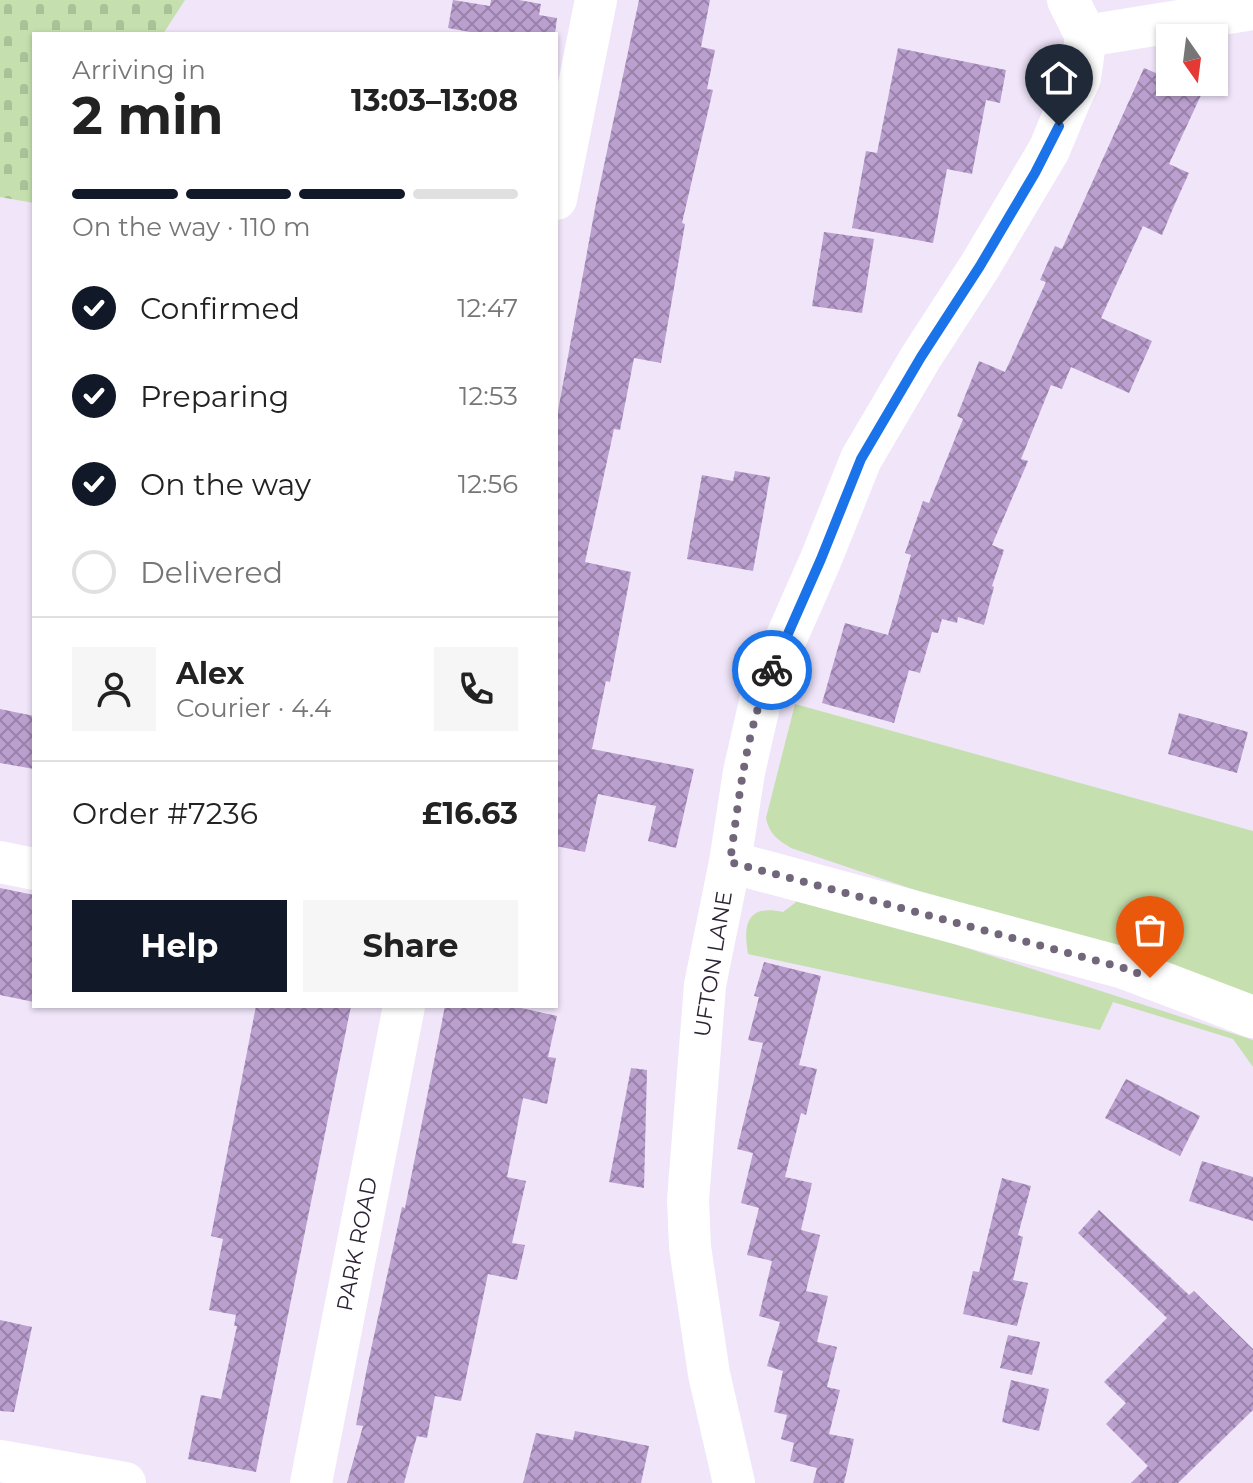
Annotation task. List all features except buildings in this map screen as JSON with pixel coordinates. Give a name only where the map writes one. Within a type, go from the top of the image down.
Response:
[{"type":"street","points":[[558,189],[596,0]]},
{"type":"street","points":[[1077,18],[1253,9]]},
{"type":"street","name":"UFTON LANE","points":[[734,1483],[705,1346],[690,1247],[688,1200],[705,985],[730,862],[744,772],[762,693],[861,459],[1049,150],[1080,78],[1077,18]]},
{"type":"street","points":[[0,862],[32,869]]},
{"type":"street","points":[[730,862],[1124,968],[1253,1017]]},
{"type":"street","name":"PARK ROAD","points":[[311,1483],[404,1008]]},
{"type":"street","points":[[0,1461],[125,1483]]},
{"type":"green space","points":[[0,0],[185,0],[164,32],[32,32],[32,203],[0,197]]},
{"type":"green space","points":[[795,704],[1253,831],[1253,997],[998,918],[786,845],[772,832],[766,818]]},
{"type":"green space","points":[[799,894],[1253,1040],[1253,1067],[1233,1039],[1113,1002],[1100,1030],[748,954],[746,934],[750,919],[762,911],[783,912],[795,903]]},
{"type":"way so far","points":[[772,670],[762,693],[744,772],[730,862],[1124,968],[1150,978]]},
{"type":"route","points":[[772,670],[861,459],[1049,150],[1059,126]]}]
